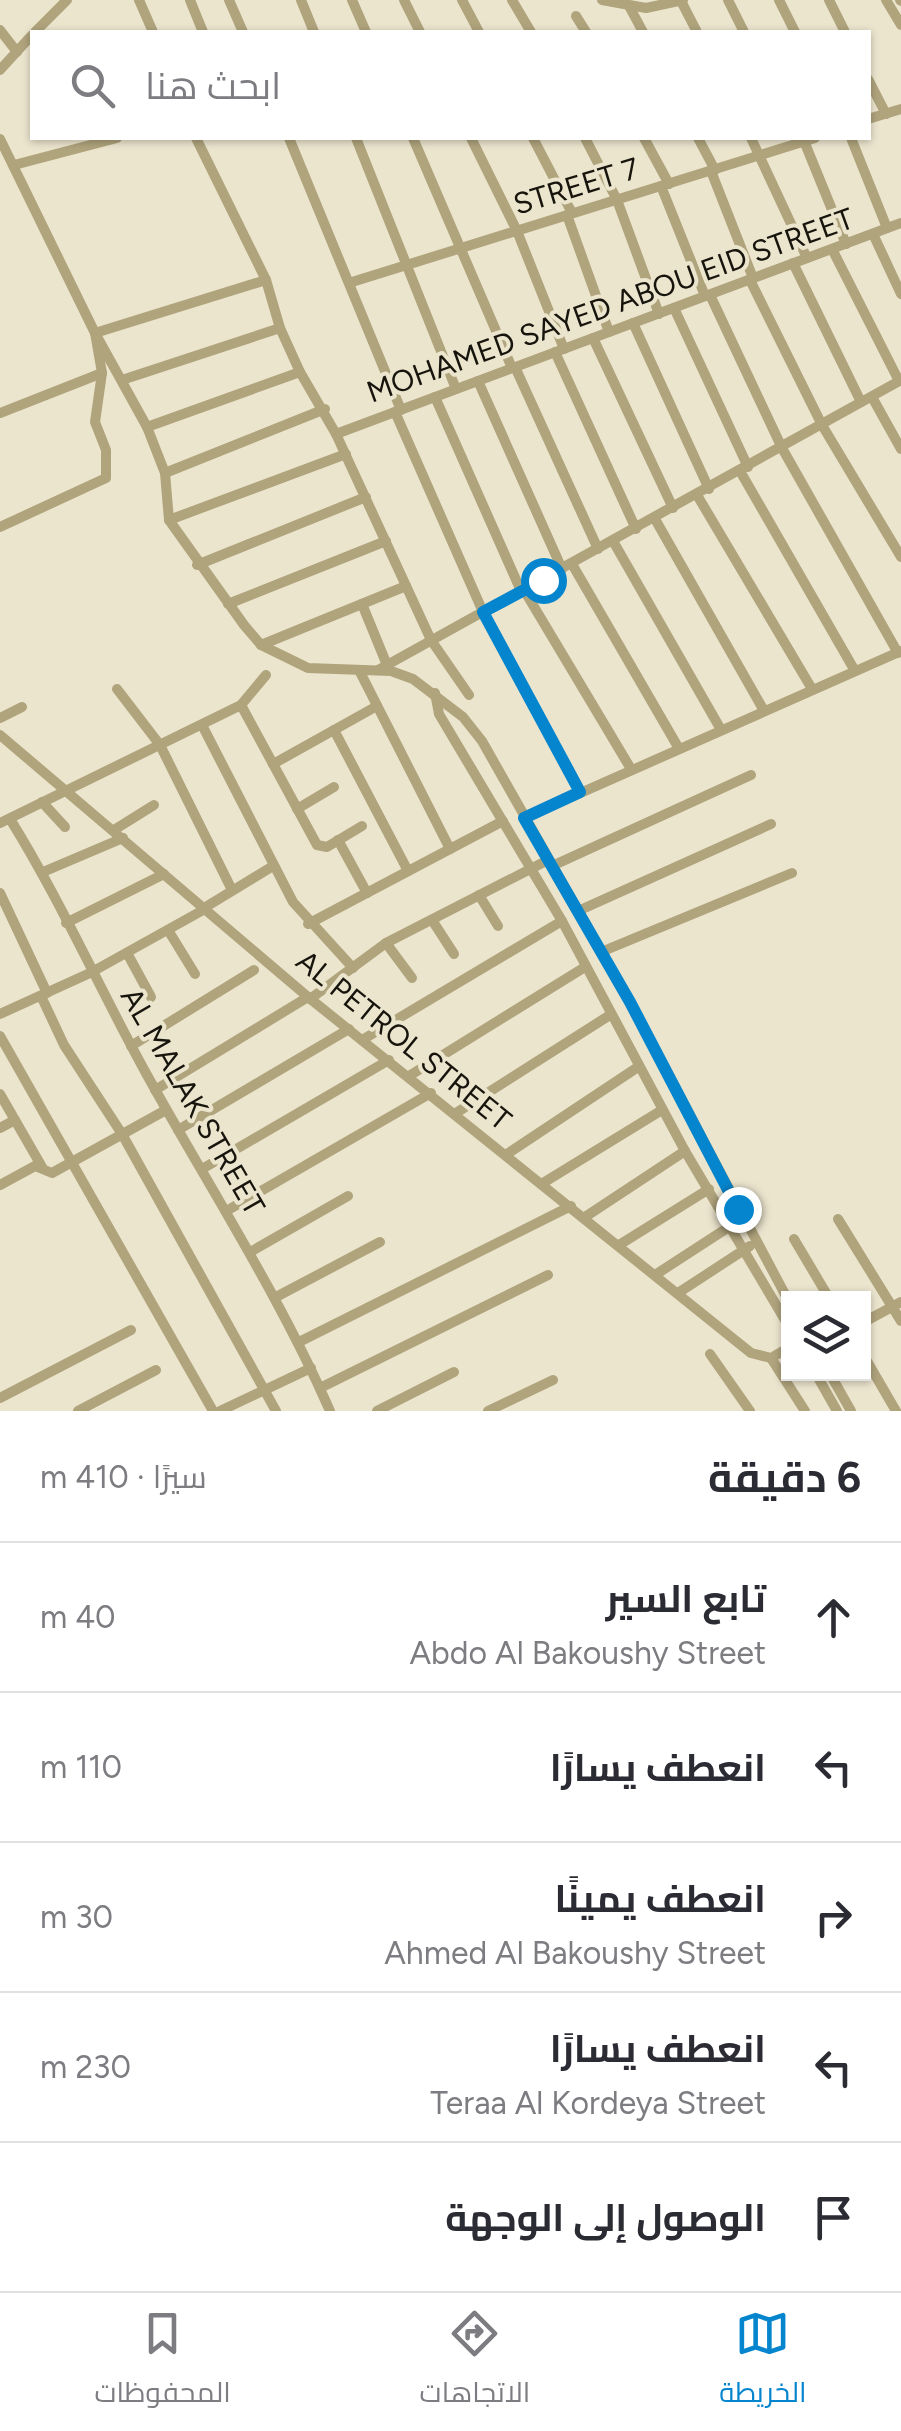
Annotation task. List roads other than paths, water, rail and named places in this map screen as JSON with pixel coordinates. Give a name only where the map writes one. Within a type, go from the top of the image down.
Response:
[{"type":"street","points":[[38,30],[67,0]]},
{"type":"street","points":[[140,0],[151,30]]},
{"type":"street","points":[[190,0],[202,30]]},
{"type":"street","points":[[229,0],[243,30]]},
{"type":"street","points":[[301,0],[313,30]]},
{"type":"street","points":[[352,0],[365,30]]},
{"type":"street","points":[[404,0],[419,30]]},
{"type":"street","points":[[462,0],[478,30]]},
{"type":"street","points":[[512,0],[531,30]]},
{"type":"street","points":[[602,0],[629,6],[682,0],[696,30]]},
{"type":"street","points":[[728,0],[743,30]]},
{"type":"street","points":[[779,0],[794,30]]},
{"type":"street","points":[[829,0],[844,30]]},
{"type":"street","points":[[886,0],[901,25]]},
{"type":"street","points":[[629,6],[642,30]]},
{"type":"street","points":[[576,16],[585,30]]},
{"type":"street","points":[[0,32],[17,52]]},
{"type":"street","points":[[0,70],[30,38]]},
{"type":"street","points":[[871,83],[901,125]]},
{"type":"street","points":[[0,138],[94,333],[147,427],[165,473],[169,520],[197,566],[262,645],[308,668],[360,672],[382,668],[900,380],[832,249]]},
{"type":"street","points":[[14,165],[109,140]]},
{"type":"street","points":[[197,140],[266,280],[280,328],[300,372],[346,454],[432,640],[469,694]]},
{"type":"street","points":[[290,140],[352,282],[398,411],[483,612],[580,792]]},
{"type":"street","points":[[357,140],[456,390]]},
{"type":"street","points":[[413,140],[598,549]]},
{"type":"street","points":[[472,140],[517,231],[559,351],[636,529]]},
{"type":"street","points":[[534,140],[570,214],[608,332]]},
{"type":"street","points":[[586,140],[617,200],[659,314]]},
{"type":"street","points":[[524,818],[762,709],[900,652],[782,448],[708,295],[645,140]]},
{"type":"street","points":[[699,140],[751,279],[822,425],[901,557]]},
{"type":"street","points":[[752,140],[807,258]]},
{"type":"street","points":[[804,140],[846,244]]},
{"type":"street","name":"STREET 7","points":[[352,282],[804,140]]},
{"type":"street","points":[[852,140],[888,228]]},
{"type":"street","name":"MOHAMED SAYED ABOU EID STREET","points":[[336,434],[901,223]]},
{"type":"street","points":[[873,234],[901,294]]},
{"type":"street","points":[[794,264],[866,400],[901,449]]},
{"type":"street","points":[[94,333],[266,280]]},
{"type":"street","points":[[674,308],[744,469],[855,671]]},
{"type":"street","points":[[632,323],[703,492],[812,688]]},
{"type":"street","points":[[122,380],[280,328]]},
{"type":"street","points":[[0,528],[106,478],[106,450],[94,422],[102,373],[94,333]]},
{"type":"street","points":[[594,338],[674,508]]},
{"type":"street","points":[[147,427],[300,372]]},
{"type":"street","points":[[0,413],[102,373]]},
{"type":"street","points":[[478,381],[567,567],[678,748]]},
{"type":"street","points":[[435,397],[523,590],[631,769]]},
{"type":"street","points":[[165,473],[324,410]]},
{"type":"street","points":[[169,520],[346,454]]},
{"type":"street","points":[[197,566],[366,497]]},
{"type":"street","points":[[655,519],[762,709]]},
{"type":"street","points":[[228,604],[386,541]]},
{"type":"street","points":[[613,542],[720,728]]},
{"type":"street","points":[[262,645],[406,586]]},
{"type":"street","points":[[362,604],[382,668]]},
{"type":"street","points":[[382,668],[414,678],[435,693],[482,741],[601,952],[781,1310]]},
{"type":"street","points":[[360,672],[450,848]]},
{"type":"street","points":[[5,821],[241,706],[266,675]]},
{"type":"street","points":[[117,689],[160,745],[232,890]]},
{"type":"street","points":[[435,693],[439,714],[562,921],[685,1150],[732,1225],[782,1291]]},
{"type":"street","points":[[241,706],[317,845],[324,848],[362,826]]},
{"type":"street","points":[[273,764],[378,706]]},
{"type":"street","points":[[0,718],[22,707]]},
{"type":"street","points":[[202,725],[273,866],[308,924],[352,968]]},
{"type":"street","points":[[334,730],[408,871]]},
{"type":"street","name":"AL PETROL STREET","points":[[0,735],[309,998],[751,1353],[771,1358]]},
{"type":"street","points":[[155,1090],[309,998],[386,943],[531,869],[750,775]]},
{"type":"street","points":[[298,809],[334,787]]},
{"type":"street","points":[[42,802],[66,826]]},
{"type":"street","points":[[43,872],[118,834],[154,805]]},
{"type":"street","name":"AL MALAK STREET","points":[[5,821],[43,872],[90,973],[166,1110],[252,1251],[330,1411]]},
{"type":"street","points":[[308,924],[502,821]]},
{"type":"street","points":[[578,912],[771,824]]},
{"type":"street","points":[[338,840],[367,893]]},
{"type":"street","points":[[2,1010],[90,973],[273,866]]},
{"type":"street","points":[[601,952],[792,873]]},
{"type":"street","points":[[66,923],[164,874]]},
{"type":"street","points":[[0,893],[64,1046],[122,1134],[276,1411]]},
{"type":"street","points":[[479,896],[498,926]]},
{"type":"street","points":[[432,920],[454,954]]},
{"type":"street","points":[[362,1040],[562,921]]},
{"type":"street","points":[[168,930],[195,974]]},
{"type":"street","points":[[386,943],[412,978]]},
{"type":"street","points":[[127,953],[151,997]]},
{"type":"street","points":[[408,1076],[585,967]]},
{"type":"street","points":[[131,1046],[254,970]]},
{"type":"street","points":[[456,1113],[610,1014]]},
{"type":"street","points":[[178,1130],[349,1029]]},
{"type":"street","points":[[0,1036],[216,1411],[311,1368]]},
{"type":"street","points":[[202,1169],[389,1060]]},
{"type":"street","points":[[507,1154],[638,1066]]},
{"type":"street","points":[[228,1210],[431,1093]]},
{"type":"street","points":[[0,1094],[43,1169]]},
{"type":"street","points":[[0,1185],[33,1167],[52,1173],[166,1110]]},
{"type":"street","points":[[543,1183],[662,1110]]},
{"type":"street","points":[[0,1128],[15,1120]]},
{"type":"street","points":[[585,1218],[685,1150]]},
{"type":"street","points":[[619,1245],[709,1189]]},
{"type":"street","points":[[252,1251],[348,1196]]},
{"type":"street","points":[[299,1342],[570,1206]]},
{"type":"street","points":[[838,1219],[897,1304],[901,1321]]},
{"type":"street","points":[[655,1275],[732,1225]]},
{"type":"street","points":[[794,1240],[825,1291]]},
{"type":"street","points":[[276,1297],[380,1242]]},
{"type":"street","points":[[678,1293],[751,1246]]},
{"type":"street","points":[[320,1388],[548,1276]]},
{"type":"street","points":[[871,1318],[897,1304]]},
{"type":"street","points":[[0,1398],[131,1330]]},
{"type":"street","points":[[781,1352],[771,1358],[805,1411]]},
{"type":"street","points":[[710,1354],[750,1411]]},
{"type":"street","points":[[871,1368],[896,1411]]},
{"type":"street","points":[[78,1411],[156,1370]]},
{"type":"street","points":[[377,1411],[454,1372]]},
{"type":"street","points":[[488,1411],[553,1380]]},
{"type":"street","points":[[820,1381],[837,1411]]},
{"type":"street","points":[[834,1381],[851,1411]]}]
